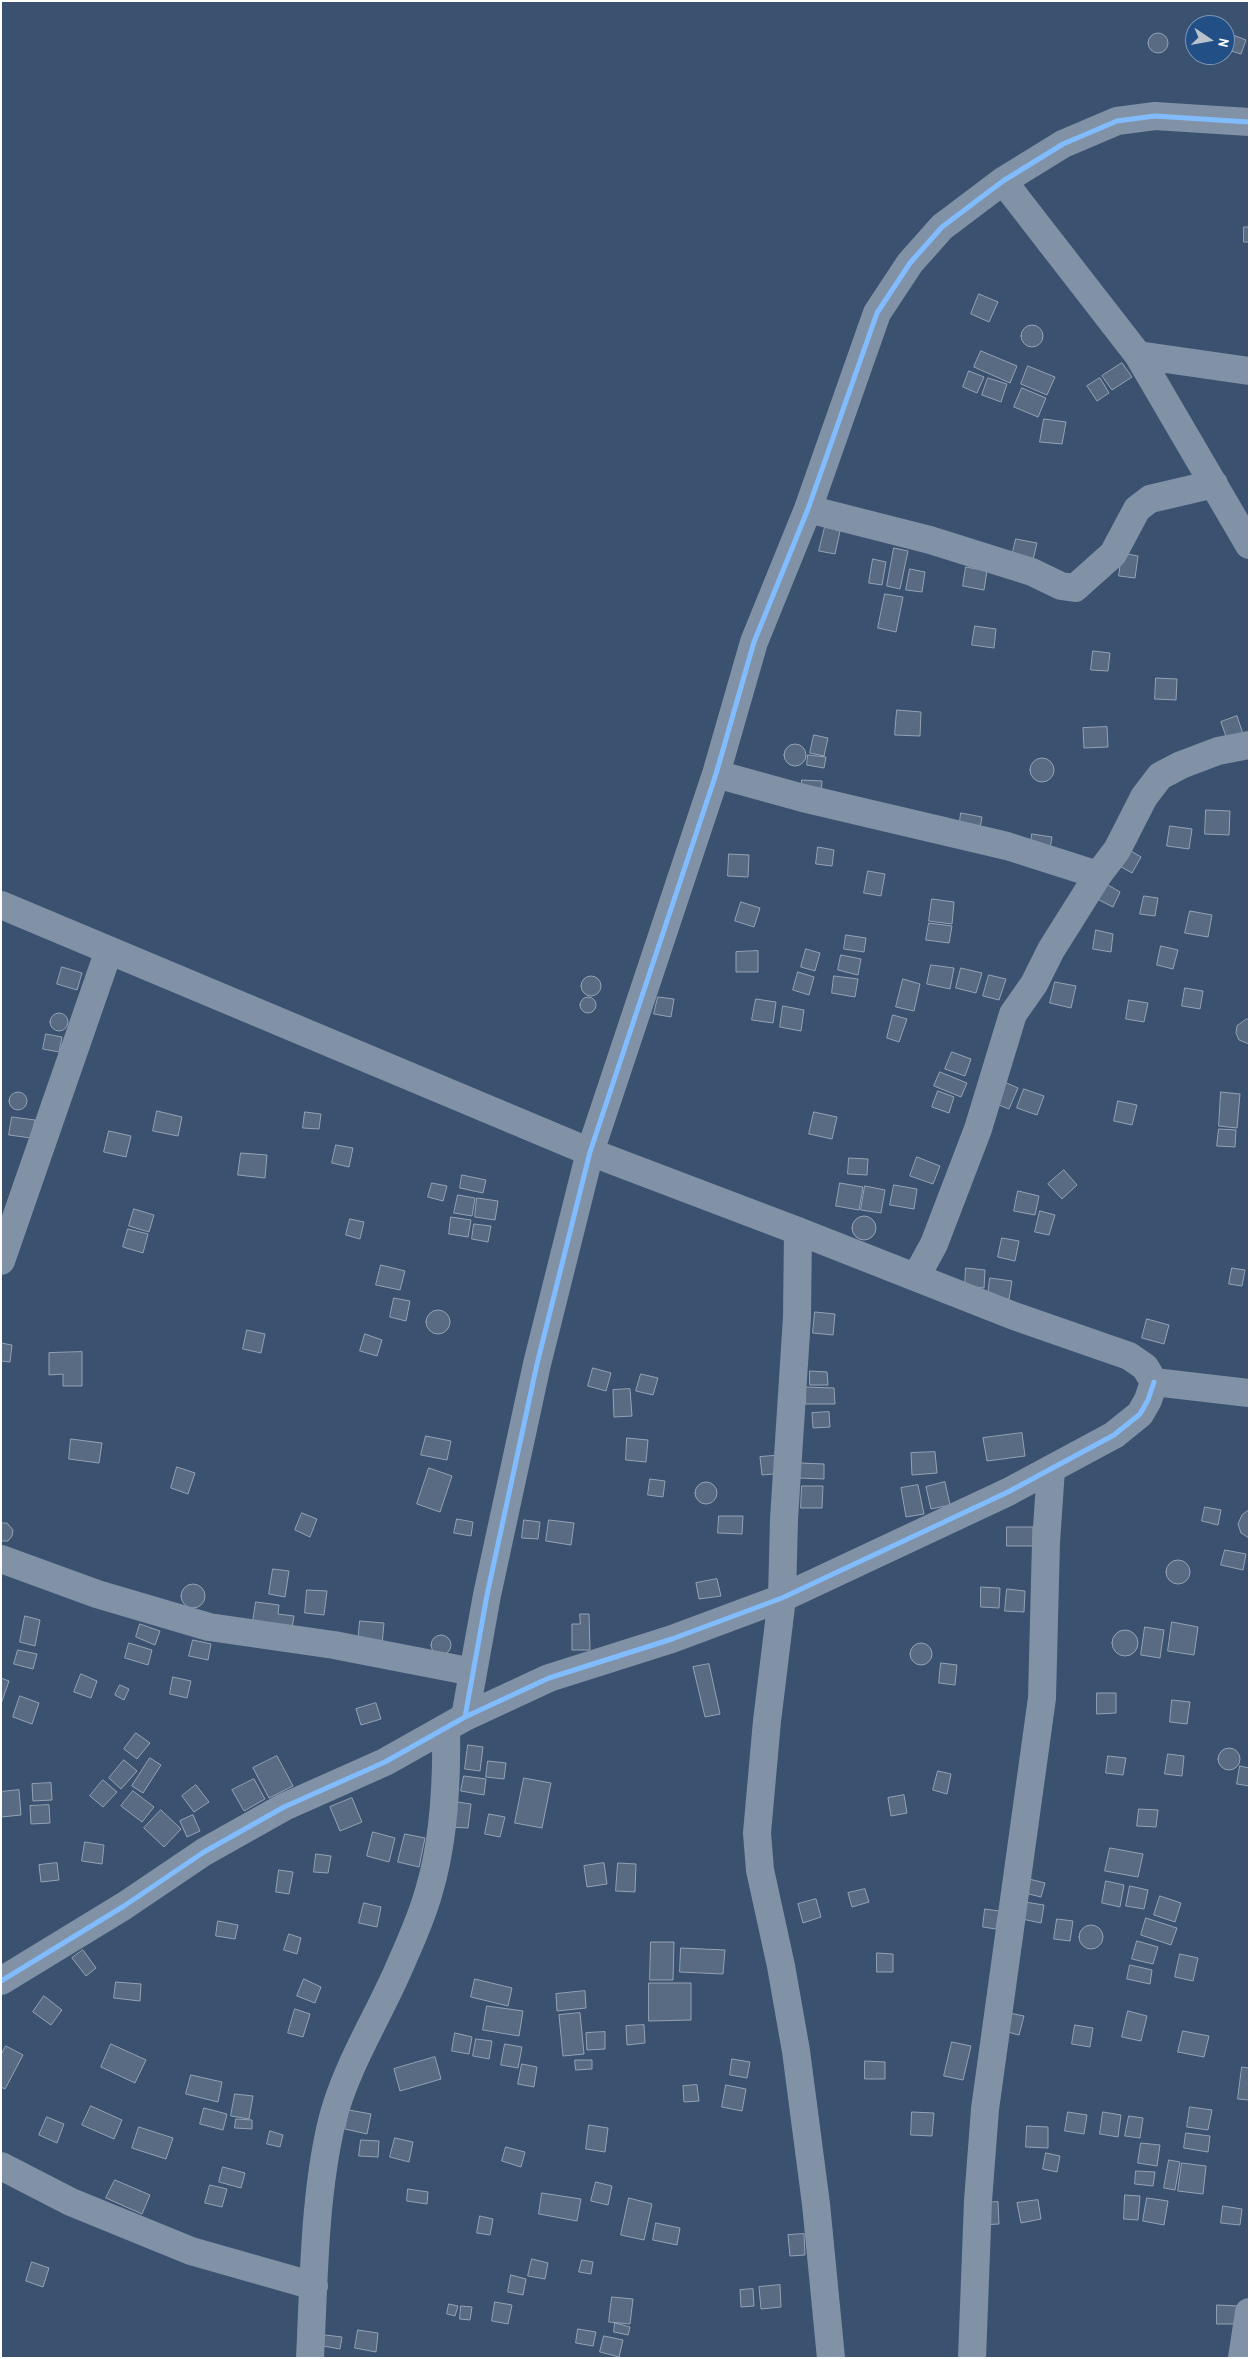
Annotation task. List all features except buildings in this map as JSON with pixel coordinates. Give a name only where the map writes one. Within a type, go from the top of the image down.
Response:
[{"type":"street","points":[[310,2358],[321,2187],[332,2120],[346,2078],[398,1969],[429,1891],[447,1765],[456,1723],[473,1672],[486,1595],[538,1364],[590,1152],[716,774],[754,642],[808,508],[877,313],[910,263],[942,227],[1003,181],[1063,144],[1117,121],[1155,116],[1249,122]]},
{"type":"street","points":[[1003,181],[1138,355],[1249,545]]},
{"type":"street","points":[[1138,355],[1249,371]]},
{"type":"street","points":[[808,508],[930,540],[1032,572],[1061,586],[1075,588],[1113,554],[1137,509],[1144,503],[1150,499],[1214,484]]},
{"type":"street","points":[[916,1277],[934,1244],[975,1137],[1013,1014],[1034,984],[1051,950],[1098,876],[1117,850],[1144,797],[1160,776],[1218,751],[1249,745]]},
{"type":"street","points":[[716,774],[803,798],[1007,846],[1098,876]]},
{"type":"street","points":[[1,905],[590,1152],[1014,1316],[1129,1356],[1145,1367],[1154,1382],[1148,1400],[1140,1414],[1114,1435],[1008,1492],[782,1598],[672,1640],[549,1678],[456,1723],[385,1762],[284,1807],[204,1852],[124,1906],[1,1981]]},
{"type":"street","points":[[1,1261],[109,950]]},
{"type":"street","points":[[798,1231],[797,1318],[784,1519],[782,1598],[767,1721],[757,1833],[760,1870],[781,1966],[796,2051],[816,2204],[831,2358]]},
{"type":"street","points":[[1154,1382],[1249,1393]]},
{"type":"street","points":[[972,2358],[978,2201],[985,2110],[1042,1698],[1046,1542],[1051,1469]]},
{"type":"street","points":[[1,1559],[97,1594],[209,1627],[334,1645],[473,1672]]},
{"type":"street","points":[[1,2166],[71,2202],[191,2251],[314,2286]]},
{"type":"street","points":[[1242,2358],[1249,2312]]},
{"type":"cycle path","points":[[465,1717],[487,1595],[537,1364],[590,1152],[716,774],[754,642],[808,509],[877,313],[910,263],[942,227],[1003,181],[1063,144],[1117,121],[1155,116],[1249,122]]},
{"type":"cycle path","points":[[1,1981],[124,1906],[204,1852],[284,1807],[385,1762],[465,1717],[549,1678],[672,1639],[782,1598],[1008,1492],[1114,1435],[1140,1414],[1148,1400],[1154,1382]]}]
